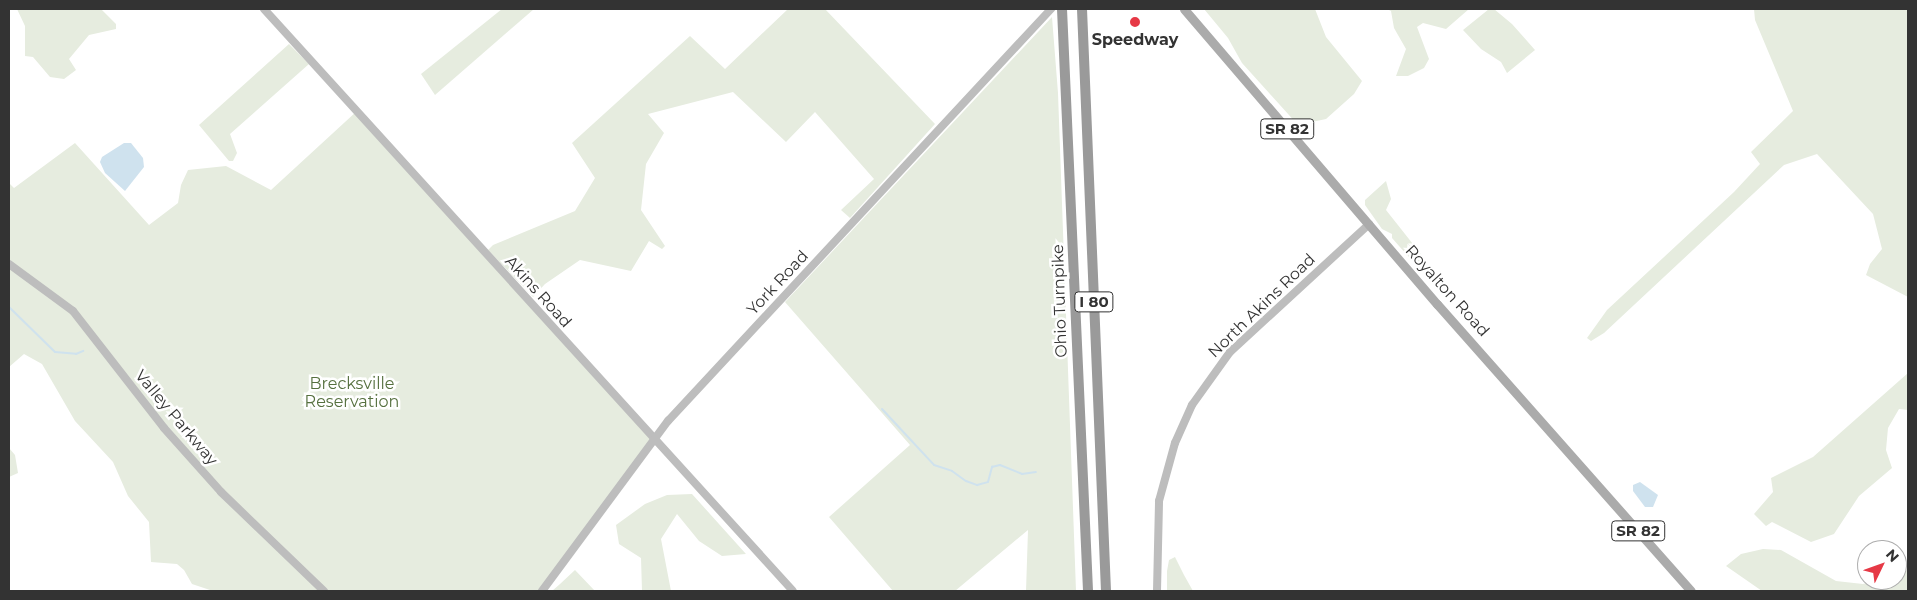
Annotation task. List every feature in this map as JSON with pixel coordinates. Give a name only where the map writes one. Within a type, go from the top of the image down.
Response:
[{"type":"highway","name":"Ohio Turnpike","points":[[1062,9],[1088,591]]},
{"type":"highway","name":"Ohio Turnpike","points":[[1083,11],[1106,591]]},
{"type":"main road","name":"Royalton Road","points":[[1184,9],[1369,224],[1691,591]]},
{"type":"street","name":"Akins Road","points":[[264,9],[793,591]]},
{"type":"street","name":"York Road","points":[[542,591],[653,438],[1052,9]]},
{"type":"street","name":"North Akins Road","points":[[1157,591],[1159,501],[1174,443],[1192,405],[1230,352],[1369,224]]},
{"type":"street","name":"Valley Parkway","points":[[9,264],[72,312],[164,428],[221,492],[324,591]]},
{"type":"green space","points":[[17,9],[101,9],[116,24],[116,29],[89,35],[69,59],[76,70],[64,79],[50,77],[33,57],[25,56],[25,26]]},
{"type":"green space","points":[[502,9],[534,9],[435,95],[421,74]]},
{"type":"green space","points":[[788,9],[825,9],[935,124],[850,218],[841,210],[874,179],[815,112],[786,142],[733,92],[648,114],[664,133],[646,164],[641,210],[665,246],[662,249],[649,241],[631,271],[580,260],[545,284],[533,297],[488,250],[493,245],[575,211],[595,178],[572,143],[690,36],[725,69]]},
{"type":"green space","points":[[1204,9],[1315,9],[1326,37],[1362,81],[1354,94],[1326,119],[1298,125],[1242,63],[1228,38]]},
{"type":"green space","points":[[1387,9],[1469,9],[1446,29],[1423,23],[1417,27],[1429,59],[1424,68],[1408,76],[1396,76],[1406,49],[1394,28],[1391,11]]},
{"type":"green space","points":[[1489,9],[1494,9],[1512,24],[1535,50],[1507,73],[1501,62],[1481,49],[1463,30]]},
{"type":"green space","points":[[1754,9],[1908,9],[1908,297],[1866,275],[1870,264],[1882,249],[1873,214],[1817,154],[1784,165],[1604,333],[1591,341],[1587,338],[1607,310],[1734,192],[1760,164],[1751,152],[1793,111],[1755,20]]},
{"type":"green space","points":[[1052,17],[1058,93],[1076,591],[1026,591],[1028,530],[955,591],[893,591],[829,517],[910,445],[785,302]]},
{"type":"green space","points":[[289,44],[309,64],[230,134],[237,153],[233,161],[229,161],[199,125]]},
{"type":"green space","name":"Brecksville Reservation","points":[[357,111],[653,438],[544,591],[213,591],[192,584],[184,570],[177,564],[151,562],[149,522],[128,496],[113,462],[75,421],[42,364],[24,354],[9,367],[9,183],[14,188],[75,143],[149,225],[178,203],[181,185],[188,170],[226,166],[271,190]]},
{"type":"green space","points":[[1386,181],[1391,199],[1386,210],[1424,258],[1429,276],[1421,271],[1392,238],[1392,234],[1382,229],[1365,205],[1365,200]]},
{"type":"green space","points":[[1908,373],[1908,410],[1899,409],[1888,428],[1886,450],[1892,468],[1859,496],[1834,534],[1811,542],[1772,522],[1766,526],[1754,514],[1773,492],[1771,478],[1813,457]]},
{"type":"green space","points":[[9,448],[15,455],[18,473],[9,477]]},
{"type":"green space","points":[[692,494],[746,554],[722,556],[699,541],[677,514],[661,539],[671,591],[642,591],[641,558],[619,544],[616,525],[645,504],[667,495]]},
{"type":"green space","points":[[1763,549],[1781,550],[1836,581],[1857,583],[1857,590],[1907,590],[1908,570],[1908,591],[1762,591],[1726,566],[1741,554]]},
{"type":"green space","points":[[1175,557],[1193,591],[1167,591],[1169,560]]},
{"type":"green space","points":[[575,570],[595,591],[552,591],[560,584]]},
{"type":"water","points":[[124,143],[131,143],[143,158],[144,167],[125,191],[105,173],[100,162],[102,157]]},
{"type":"water","points":[[1640,482],[1658,495],[1653,507],[1645,507],[1633,491],[1633,485]]},
{"type":"waterway","points":[[9,307],[55,352],[76,354],[83,351]]},
{"type":"waterway","points":[[882,409],[934,465],[952,471],[966,481],[977,485],[988,482],[992,467],[1000,465],[1022,474],[1036,472]]},
{"type":"place","name":"Speedway","points":[[1135,22]]}]
